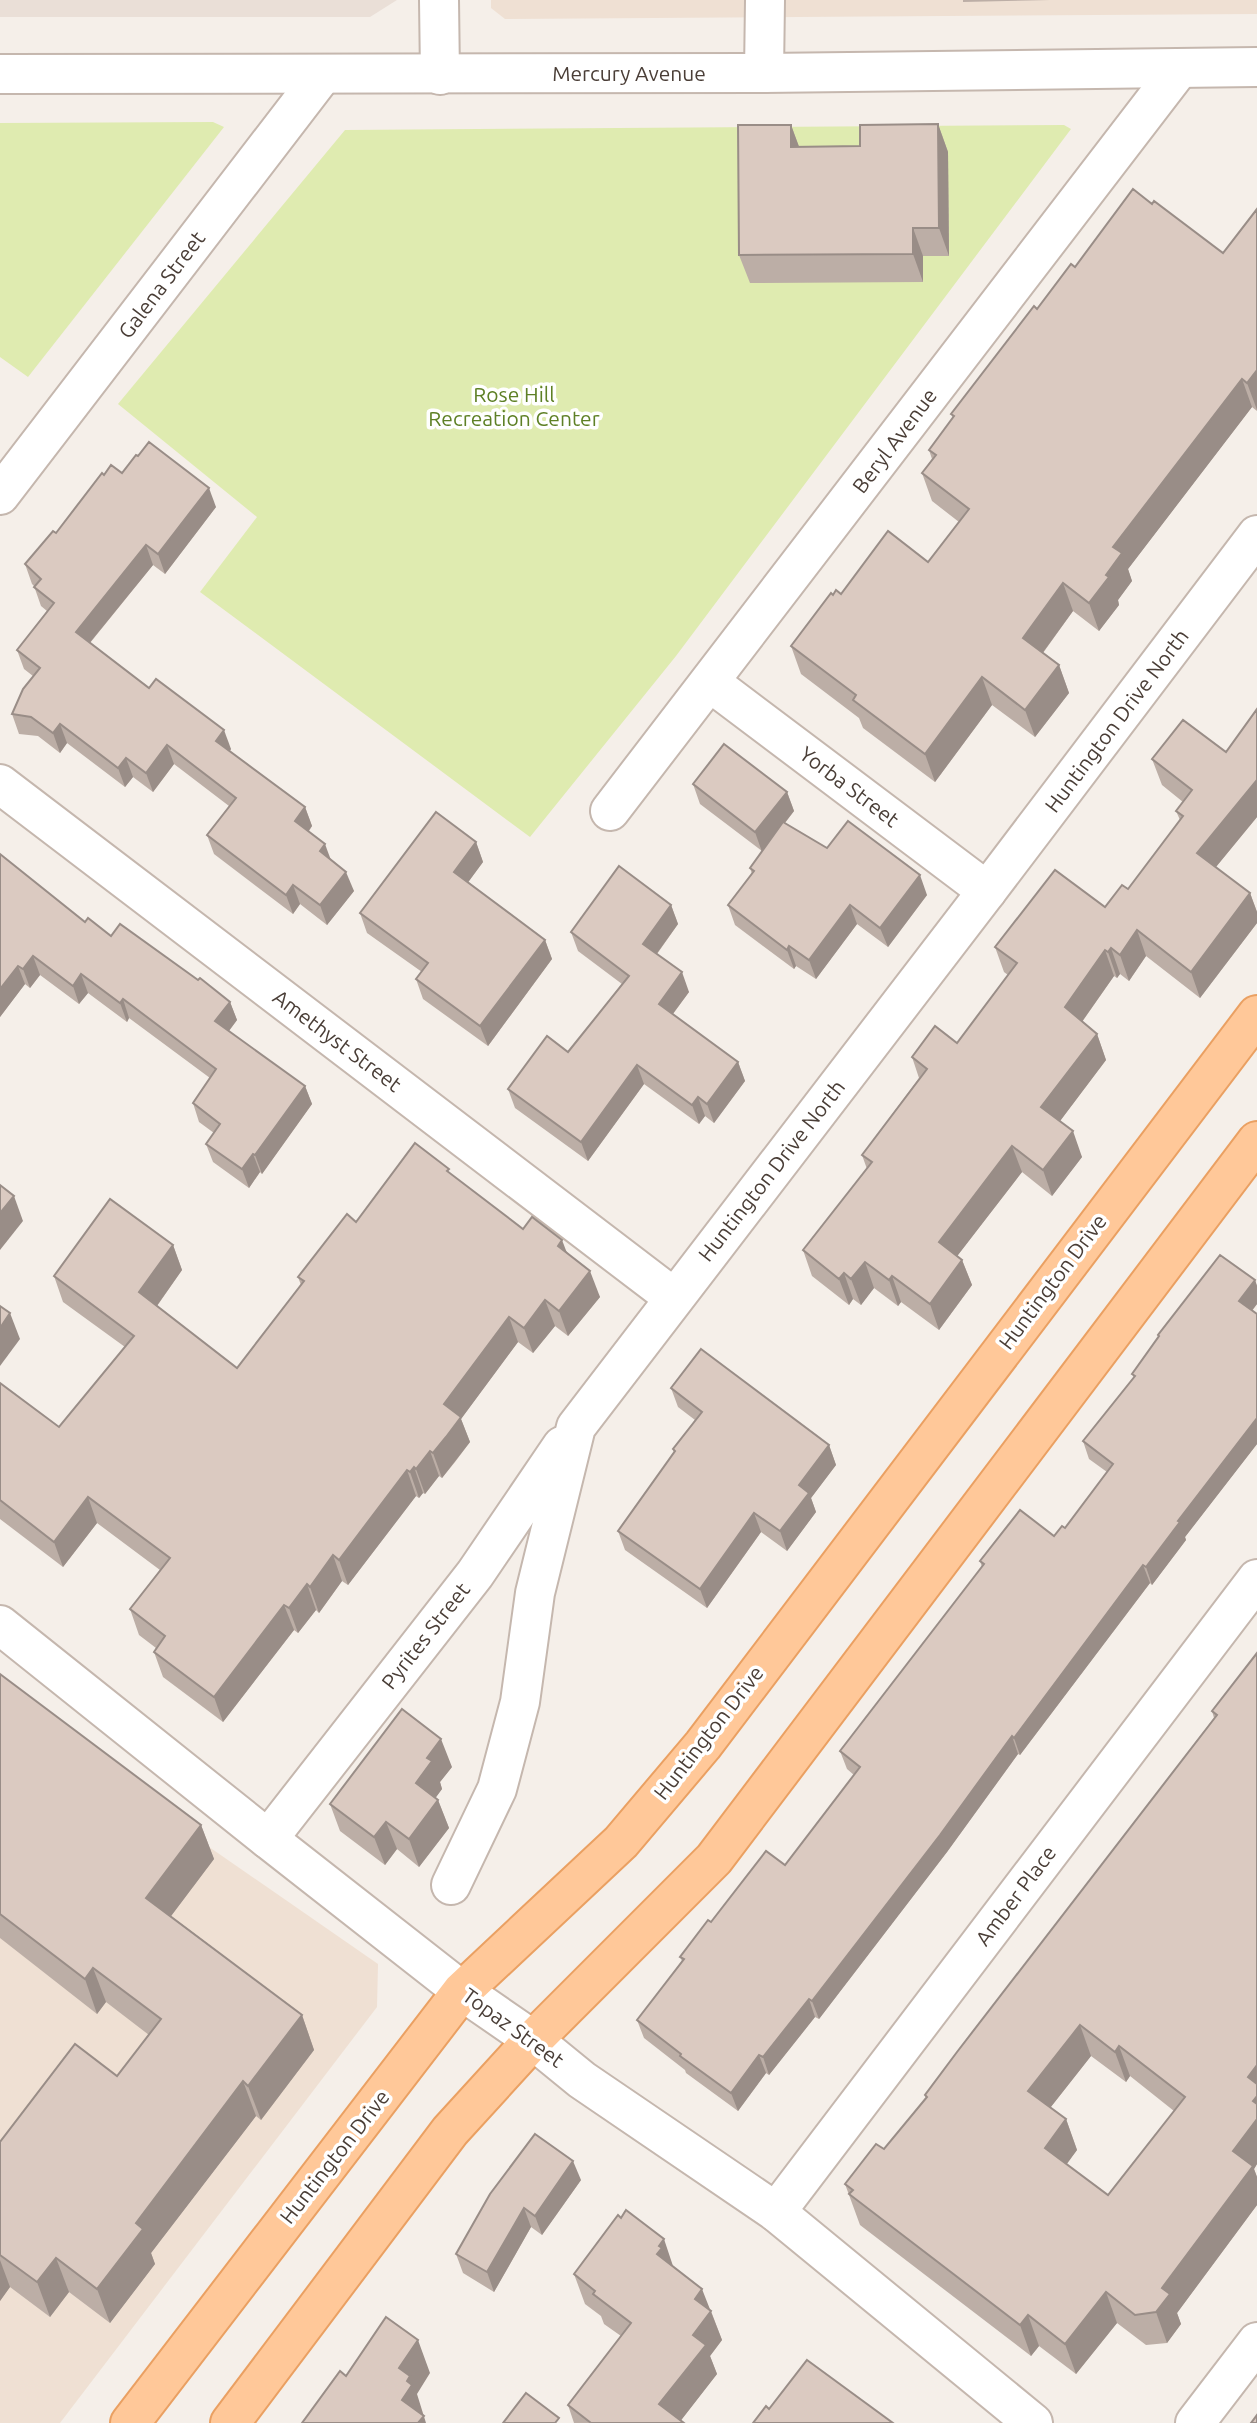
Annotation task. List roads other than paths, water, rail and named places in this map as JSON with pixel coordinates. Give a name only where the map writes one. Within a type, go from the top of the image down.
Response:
[{"type":"main road","name":"Huntington Drive","points":[[130,2423],[462,1991],[621,1842],[703,1745],[1257,1016]]},
{"type":"main road","points":[[230,2423],[450,2131],[533,2040],[714,1859],[1257,1141]]},
{"type":"street","points":[[439,0],[440,75]]},
{"type":"street","points":[[764,74],[765,0]]},
{"type":"street","name":"Mercury Avenue","points":[[0,74],[764,74],[1257,67]]},
{"type":"street","name":"Beryl Avenue","points":[[610,811],[711,683],[1179,69]]},
{"type":"street","name":"Galena Street","points":[[0,495],[323,74]]},
{"type":"street","name":"Huntington Drive North","points":[[452,1885],[498,1789],[520,1702],[535,1593],[576,1427],[1257,535]]},
{"type":"street","name":"Yorba Street","points":[[711,683],[987,891]]},
{"type":"street","name":"Amethyst Street","points":[[0,784],[673,1297]]},
{"type":"street","name":"Pyrites Street","points":[[268,1839],[475,1574],[576,1427]]},
{"type":"street","name":"Amber Place","points":[[776,2212],[1257,1579]]},
{"type":"street","name":"Topaz Street","points":[[0,1625],[462,1991],[533,2040],[582,2080],[776,2212],[1033,2423]]},
{"type":"street","points":[[1195,2423],[1257,2342]]},
{"type":"park label","name":"Rose Hill Recreation Center","points":[[514,407]]}]
